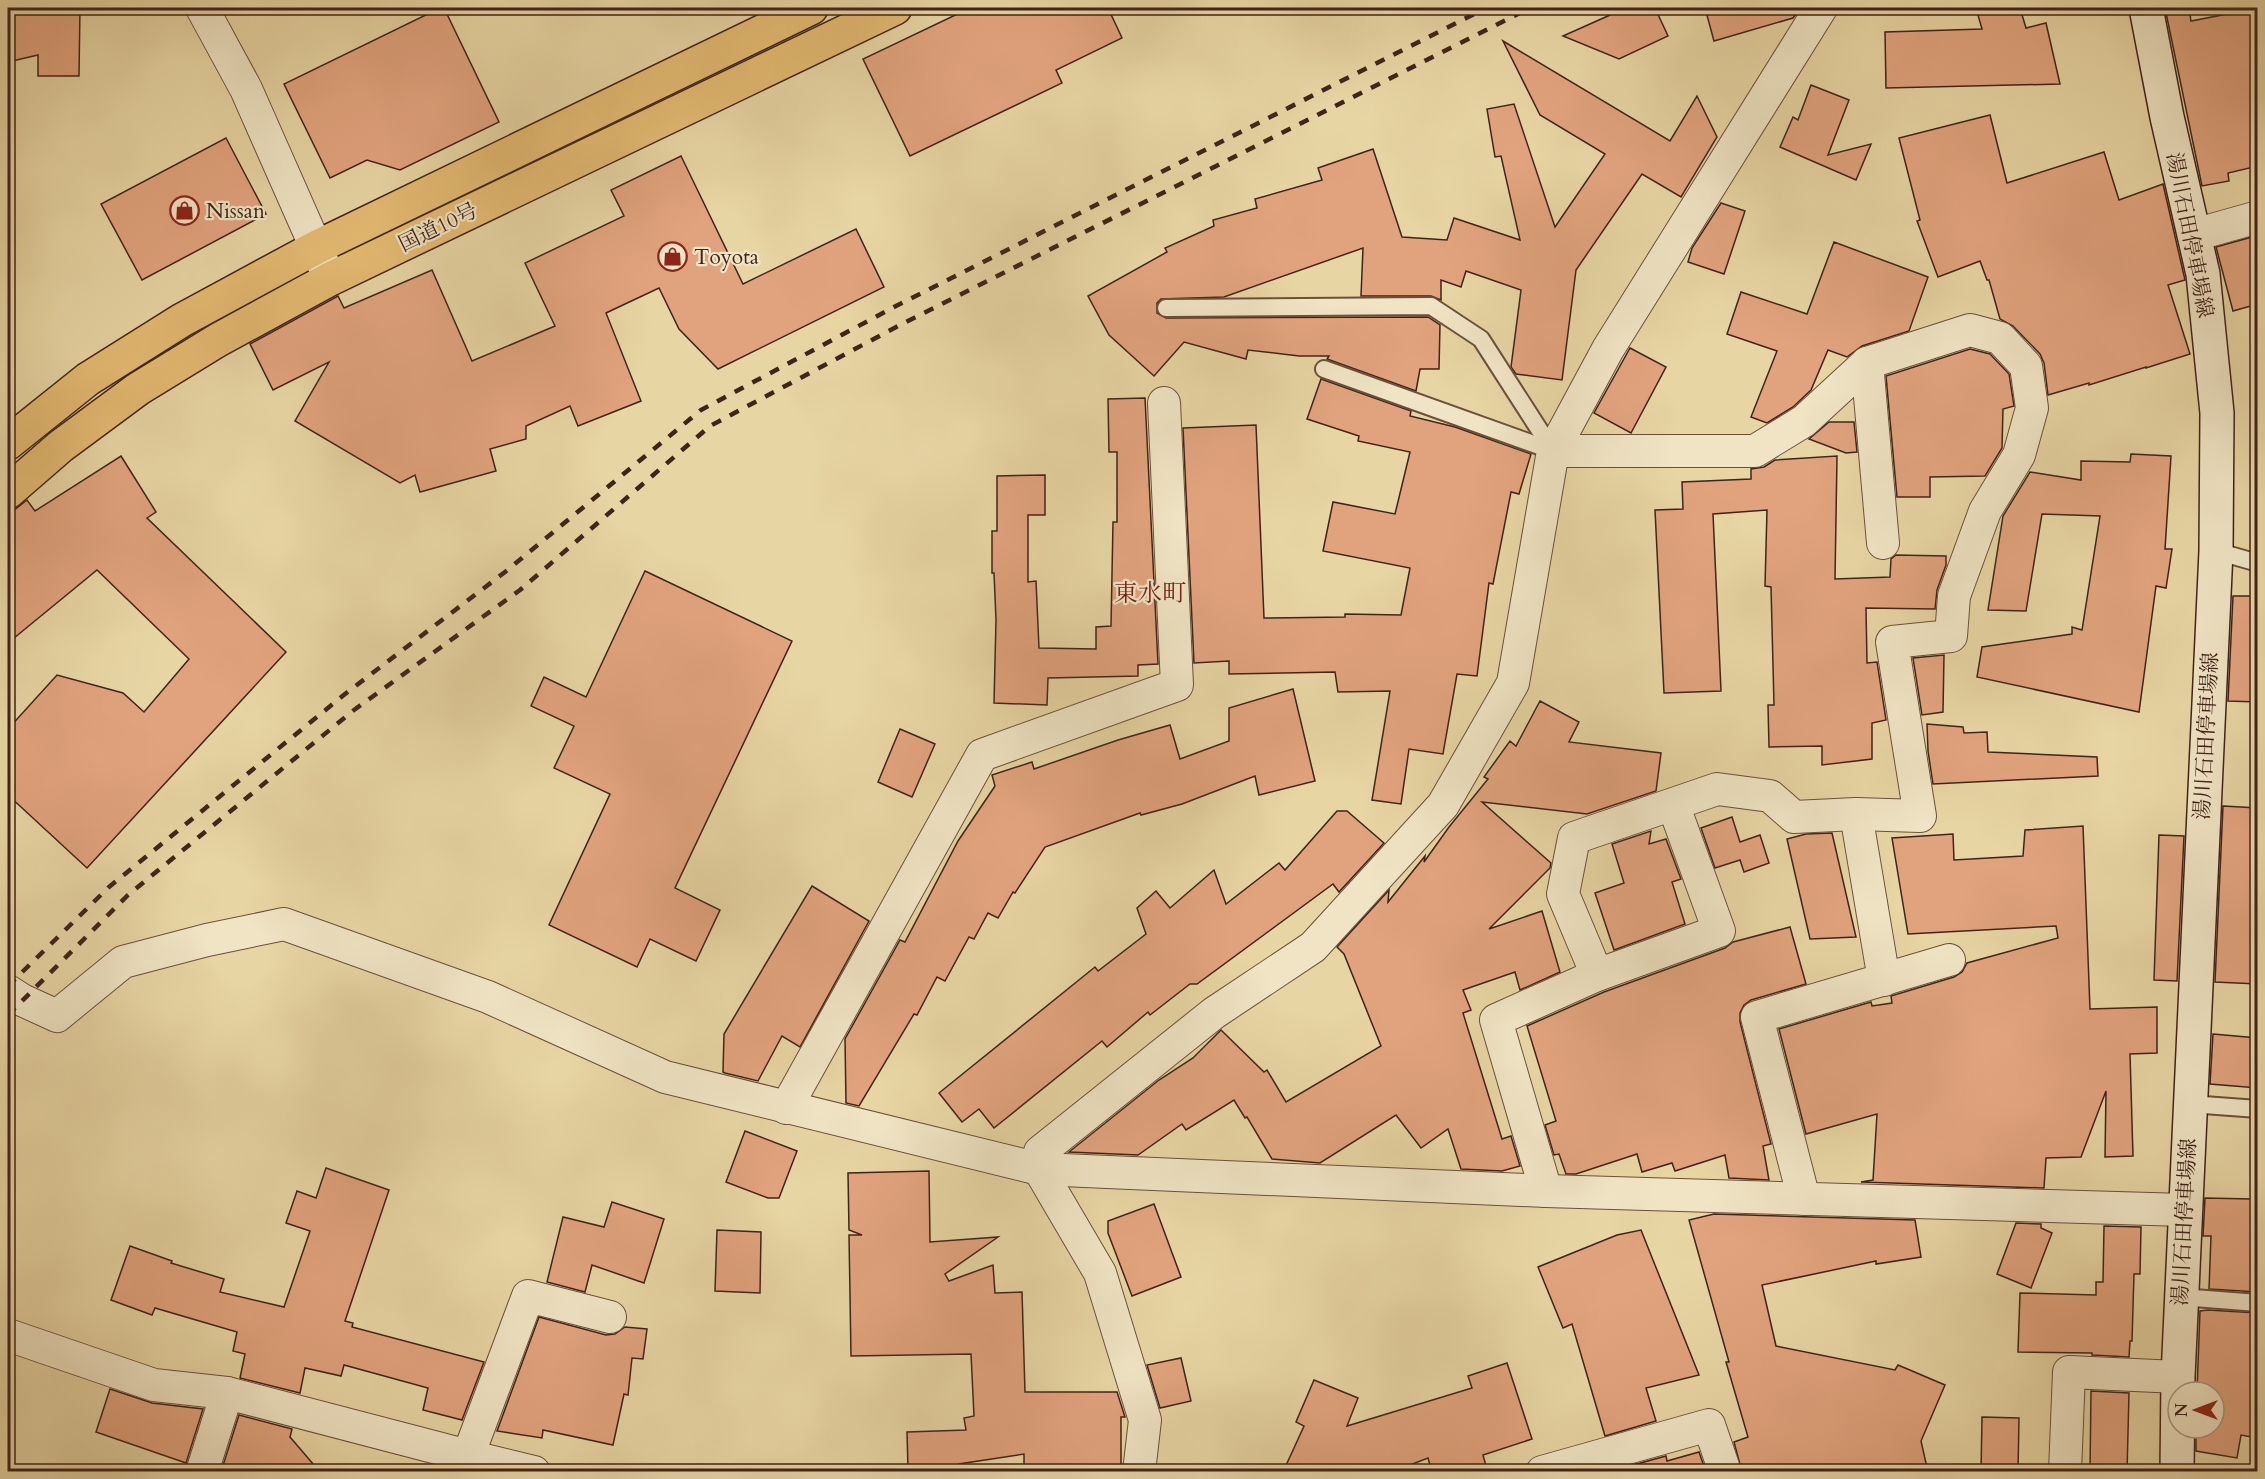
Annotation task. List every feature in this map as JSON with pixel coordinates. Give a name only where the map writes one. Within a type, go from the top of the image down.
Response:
[{"type":"highway","name":"国道10号","points":[[8,443],[88,379],[182,320],[317,247],[811,8]]},
{"type":"highway","name":"国道10号","points":[[8,492],[61,446],[138,389],[218,340],[330,279],[896,8]]},
{"type":"main road","name":"湯川石田停車場線","points":[[2146,8],[2203,274],[2217,413],[2216,550],[2181,1297],[2177,1472]]},
{"type":"street","points":[[202,8],[246,89],[330,279]]},
{"type":"street","points":[[1139,1472],[1145,1420],[1100,1273],[1039,1169],[1040,1152],[1214,1013],[1313,947],[1443,805],[1513,683],[1553,451],[1608,350],[1821,8]]},
{"type":"street","points":[[2193,234],[2258,217]]},
{"type":"street","points":[[1553,451],[1755,451],[1804,421],[1868,363],[1970,330],[2000,338],[2026,366],[2032,408],[2019,455],[1985,511],[1954,596],[1951,636],[1892,642],[1920,816],[1856,813],[1794,817],[1770,796],[1717,789],[1574,838],[1563,894],[1597,975]]},
{"type":"street","points":[[1868,363],[1883,543]]},
{"type":"street","points":[[786,1108],[982,755],[1178,685],[1164,403]]},
{"type":"street","points":[[1546,1191],[1496,1020],[1597,975],[1719,931],[1673,804]]},
{"type":"street","points":[[1856,813],[1884,980]]},
{"type":"street","points":[[8,991],[57,1016],[123,962],[207,940],[285,924],[488,997],[665,1077],[1039,1169],[1546,1191],[2185,1210]]},
{"type":"street","points":[[1804,1199],[1757,1017],[1948,960]]},
{"type":"street","points":[[464,1464],[528,1296],[610,1317]]},
{"type":"street","points":[[8,1335],[153,1385],[227,1393],[464,1464],[534,1472]]},
{"type":"street","points":[[2065,1472],[2069,1372],[2178,1377]]},
{"type":"street","points":[[202,1472],[227,1393]]},
{"type":"street","points":[[1542,1472],[1709,1425],[1725,1472]]},
{"type":"lane","points":[[1166,308],[1431,306],[1481,339],[1553,451]]},
{"type":"lane","points":[[1324,369],[1553,451]]},
{"type":"lane","points":[[2216,550],[2258,563]]},
{"type":"lane","points":[[2190,1104],[2258,1109]]},
{"type":"lane","points":[[2181,1297],[2258,1303]]},
{"type":"building","points":[[8,8],[80,8],[79,76],[38,76],[38,55],[8,62]]},
{"type":"building","points":[[444,8],[499,122],[400,170],[367,160],[330,178],[284,84]]},
{"type":"building","points":[[970,8],[1108,8],[1122,38],[1056,70],[1062,83],[910,156],[863,59]]},
{"type":"building","points":[[1607,8],[1655,8],[1668,36],[1619,59],[1563,36],[1610,15]]},
{"type":"building","points":[[1705,8],[1800,8],[1793,18],[1714,41]]},
{"type":"building","points":[[1976,8],[2020,8],[2026,28],[2046,23],[2060,84],[1886,88],[1885,32],[1982,29]]},
{"type":"building","points":[[2165,8],[2189,8],[2191,21],[2258,8],[2258,166],[2228,173],[2229,181],[2202,186]]},
{"type":"building","points":[[1503,41],[1670,141],[1697,96],[1717,137],[1681,197],[1642,174],[1576,270],[1562,380],[1516,374],[1511,367],[1521,290],[1466,271],[1461,287],[1441,280],[1441,300],[1431,296],[1361,296],[1363,248],[1224,297],[1161,299],[1157,303],[1157,313],[1166,318],[1428,317],[1440,325],[1439,369],[1420,369],[1416,391],[1327,359],[1329,356],[1299,356],[1248,350],[1246,359],[1184,342],[1154,376],[1109,335],[1088,296],[1167,252],[1165,248],[1214,226],[1213,220],[1257,208],[1255,199],[1322,180],[1318,168],[1373,149],[1402,237],[1447,240],[1454,218],[1520,240],[1501,156],[1495,157],[1487,109],[1514,104],[1555,227],[1605,154],[1540,115]]},
{"type":"building","points":[[1811,85],[1849,100],[1828,155],[1871,144],[1856,180],[1780,147],[1793,117],[1798,120]]},
{"type":"building","points":[[1990,115],[2007,183],[2104,152],[2119,200],[2163,184],[2185,280],[2168,285],[2190,354],[2048,395],[2044,363],[2040,354],[2013,326],[2000,319],[1989,280],[1987,280],[1980,261],[1938,277],[1917,221],[1920,220],[1899,138]]},
{"type":"building","points":[[226,138],[266,214],[142,280],[101,204]]},
{"type":"building","points":[[681,156],[743,284],[856,229],[884,287],[718,369],[679,329],[659,288],[606,313],[641,401],[578,426],[570,406],[526,426],[526,439],[490,449],[496,471],[420,492],[415,475],[400,483],[295,421],[329,362],[273,390],[250,344],[338,296],[344,308],[432,270],[472,361],[555,326],[525,263],[624,216],[611,190]]},
{"type":"building","points":[[1721,203],[1745,211],[1724,274],[1688,262],[1692,248]]},
{"type":"building","points":[[2252,237],[2258,257],[2258,304],[2233,311],[2216,247]]},
{"type":"building","points":[[1834,242],[1928,277],[1909,331],[1862,346],[1847,357],[1828,350],[1811,390],[1793,407],[1767,423],[1751,417],[1777,351],[1727,334],[1741,292],[1807,314]]},
{"type":"building","points":[[1630,348],[1666,367],[1631,433],[1594,413]]},
{"type":"building","points":[[1970,349],[1990,354],[2009,374],[2014,406],[2003,409],[2002,448],[1985,476],[1930,477],[1930,497],[1897,497],[1886,376]]},
{"type":"building","points":[[1321,379],[1411,411],[1410,416],[1455,427],[1531,454],[1519,494],[1511,492],[1493,584],[1489,583],[1477,676],[1457,674],[1443,754],[1409,749],[1401,804],[1372,800],[1390,691],[1338,692],[1335,672],[1229,674],[1229,661],[1194,663],[1183,428],[1256,425],[1264,618],[1345,617],[1345,614],[1401,615],[1410,568],[1323,551],[1333,502],[1395,514],[1410,452],[1358,441],[1359,436],[1307,419]]},
{"type":"building","points":[[1145,398],[1158,664],[1138,665],[1138,676],[1048,678],[1047,705],[994,703],[996,620],[994,573],[992,573],[992,531],[997,531],[997,476],[1045,475],[1045,515],[1028,515],[1028,582],[1036,581],[1039,648],[1096,649],[1096,627],[1111,626],[1113,522],[1117,522],[1117,452],[1109,452],[1108,399]]},
{"type":"building","points":[[1829,422],[1854,422],[1857,452],[1846,453],[1809,439]]},
{"type":"building","points":[[2131,454],[2171,456],[2165,549],[2172,549],[2166,588],[2156,586],[2139,712],[1977,677],[1982,647],[2072,634],[2072,627],[2082,630],[2100,516],[2042,514],[2026,611],[1988,610],[2003,516],[2030,472],[2081,480],[2081,461],[2130,462]]},
{"type":"building","points":[[121,456],[156,512],[147,518],[286,652],[87,868],[8,795],[8,729],[57,675],[123,693],[144,712],[189,659],[97,570],[8,643],[8,515],[27,500],[35,511]]},
{"type":"building","points":[[1837,456],[1835,579],[1890,577],[1891,559],[1896,555],[1946,556],[1946,565],[1937,590],[1935,609],[1866,608],[1867,663],[1877,662],[1886,720],[1872,723],[1872,759],[1822,765],[1822,746],[1769,747],[1768,705],[1774,705],[1771,587],[1765,586],[1767,510],[1713,514],[1721,691],[1664,693],[1655,510],[1683,509],[1682,482],[1751,479],[1751,469],[1764,467],[1775,460]]},
{"type":"building","points":[[645,571],[792,641],[675,888],[720,910],[696,961],[650,939],[637,967],[549,925],[610,794],[554,768],[574,726],[531,706],[544,677],[586,697]]},
{"type":"building","points":[[2233,596],[2258,596],[2258,702],[2228,701]]},
{"type":"building","points":[[1944,655],[1943,712],[1922,715],[1913,658]]},
{"type":"building","points":[[1293,689],[1315,781],[1259,795],[1255,776],[1182,804],[1141,815],[1140,813],[1045,847],[1015,893],[1013,892],[998,918],[988,913],[974,939],[969,937],[945,981],[937,977],[917,1015],[914,1014],[859,1106],[846,1103],[845,1039],[900,940],[905,942],[958,841],[995,786],[992,775],[1032,762],[1034,769],[1170,725],[1180,759],[1229,741],[1229,708]]},
{"type":"building","points":[[1540,701],[1579,722],[1569,742],[1661,753],[1656,791],[1587,814],[1482,802],[1551,863],[1550,868],[1489,929],[1542,911],[1560,972],[1520,990],[1515,972],[1463,990],[1471,1010],[1463,1013],[1502,1139],[1511,1136],[1520,1166],[1502,1171],[1461,1169],[1448,1129],[1421,1148],[1396,1115],[1320,1163],[1272,1159],[1234,1100],[1186,1130],[1182,1124],[1138,1155],[1069,1152],[1159,1080],[1193,1058],[1221,1030],[1264,1072],[1267,1070],[1286,1102],[1381,1046],[1344,954],[1337,947],[1389,890],[1388,902],[1425,856],[1424,862],[1488,779],[1484,777],[1510,741],[1516,746]]},
{"type":"building","points":[[1927,724],[1963,727],[1964,733],[1987,732],[1988,752],[2097,757],[2098,776],[1933,784]]},
{"type":"building","points":[[900,729],[935,744],[912,797],[878,782]]},
{"type":"building","points":[[2223,806],[2258,808],[2258,984],[2215,982]]},
{"type":"building","points":[[1337,811],[1347,811],[1384,843],[1339,892],[1333,884],[1197,984],[1190,984],[1150,1015],[1148,1012],[1107,1047],[1102,1041],[994,1128],[979,1109],[962,1122],[939,1093],[1095,967],[1098,971],[1146,934],[1137,908],[1156,891],[1170,908],[1214,870],[1226,904],[1279,863],[1285,870]]},
{"type":"building","points":[[1732,817],[1740,842],[1760,835],[1769,863],[1744,872],[1740,860],[1715,868],[1701,828]]},
{"type":"building","points":[[2083,826],[2090,1009],[2157,1007],[2157,1053],[2130,1054],[2133,1156],[2105,1157],[2106,1091],[2081,1157],[2046,1158],[2044,1188],[1861,1182],[1873,1180],[1877,1114],[1806,1134],[1779,1029],[1871,1002],[1872,1006],[1892,1003],[1891,996],[1954,977],[1962,972],[1967,963],[2058,938],[2056,926],[1908,934],[1892,838],[1953,834],[1954,860],[2023,856],[2025,830]]},
{"type":"building","points":[[1651,831],[1649,844],[1666,839],[1681,879],[1672,882],[1685,924],[1614,950],[1595,893],[1624,883],[1612,844]]},
{"type":"building","points":[[1832,833],[1856,937],[1810,939],[1787,839],[1806,834]]},
{"type":"building","points":[[2159,835],[2184,836],[2177,981],[2154,980]]},
{"type":"building","points":[[812,886],[869,921],[800,1047],[782,1036],[758,1081],[725,1073],[723,1072],[724,1034]]},
{"type":"building","points":[[1790,927],[1806,984],[1751,1000],[1744,1005],[1740,1013],[1740,1022],[1771,1144],[1763,1146],[1769,1180],[1729,1178],[1725,1155],[1675,1171],[1672,1163],[1642,1172],[1637,1154],[1576,1174],[1566,1174],[1559,1154],[1554,1155],[1545,1125],[1556,1121],[1527,1026],[1604,992],[1725,948],[1733,942]]},
{"type":"building","points":[[2213,1034],[2258,1038],[2258,1088],[2210,1084]]},
{"type":"building","points":[[745,1131],[797,1151],[779,1198],[768,1198],[726,1182]]},
{"type":"building","points":[[326,1168],[389,1190],[345,1321],[353,1323],[352,1327],[484,1362],[462,1420],[423,1410],[428,1388],[344,1365],[341,1376],[305,1368],[300,1393],[240,1378],[245,1354],[233,1351],[237,1332],[155,1308],[152,1315],[111,1300],[130,1246],[172,1261],[171,1263],[224,1279],[220,1292],[284,1307],[310,1231],[286,1223],[297,1191],[316,1198]]},
{"type":"building","points":[[929,1171],[930,1242],[998,1237],[945,1274],[949,1281],[993,1265],[995,1293],[1022,1292],[1025,1392],[1117,1392],[1125,1417],[1121,1417],[1121,1472],[1024,1472],[1024,1454],[959,1464],[959,1467],[908,1468],[907,1432],[966,1430],[964,1418],[974,1416],[971,1354],[851,1356],[849,1235],[862,1235],[849,1230],[848,1173]]},
{"type":"building","points":[[2205,1198],[2252,1199],[2251,1245],[2258,1245],[2258,1292],[2209,1289],[2211,1236],[2203,1236]]},
{"type":"building","points":[[612,1202],[664,1219],[644,1283],[592,1265],[585,1292],[547,1282],[563,1217],[604,1227]]},
{"type":"building","points":[[1154,1204],[1181,1277],[1132,1296],[1108,1233],[1108,1221]]},
{"type":"building","points":[[1714,1214],[1915,1220],[1921,1257],[1876,1264],[1876,1261],[1762,1285],[1776,1346],[1895,1370],[1898,1365],[1945,1385],[1921,1441],[1928,1472],[1742,1472],[1734,1442],[1748,1437],[1689,1220]]},
{"type":"building","points":[[2016,1223],[2041,1224],[2041,1228],[2052,1233],[2031,1288],[1997,1274]]},
{"type":"building","points":[[2104,1226],[2141,1227],[2140,1274],[2134,1274],[2132,1341],[2130,1341],[2129,1357],[2092,1355],[2092,1353],[2018,1352],[2020,1293],[2096,1295],[2096,1282],[2103,1282]]},
{"type":"building","points":[[717,1230],[761,1232],[760,1293],[715,1291]]},
{"type":"building","points":[[1641,1230],[1699,1375],[1646,1388],[1656,1421],[1605,1436],[1572,1324],[1563,1328],[1538,1267],[1617,1235]]},
{"type":"building","points":[[2200,1311],[2258,1313],[2258,1438],[2241,1435],[2237,1458],[2196,1451],[2196,1440],[2226,1440],[2226,1380],[2197,1380]]},
{"type":"building","points":[[539,1317],[606,1335],[615,1334],[625,1327],[647,1329],[643,1359],[632,1358],[628,1395],[624,1394],[613,1445],[543,1430],[542,1438],[497,1431]]},
{"type":"building","points":[[1181,1358],[1191,1401],[1160,1408],[1147,1365]]},
{"type":"building","points":[[1507,1363],[1532,1439],[1483,1455],[1486,1466],[1469,1472],[1432,1472],[1428,1458],[1392,1472],[1283,1472],[1304,1426],[1296,1422],[1314,1380],[1358,1398],[1347,1426],[1472,1388],[1468,1376]]},
{"type":"building","points":[[110,1389],[152,1403],[203,1409],[186,1463],[96,1432]]},
{"type":"building","points":[[2091,1391],[2129,1393],[2127,1472],[2090,1472]]},
{"type":"building","points":[[239,1415],[292,1429],[290,1437],[320,1472],[221,1472]]},
{"type":"building","points":[[1982,1417],[2019,1418],[2018,1472],[1981,1472]]},
{"type":"building","points":[[1699,1452],[1706,1472],[1615,1470],[1666,1456],[1667,1461]]},
{"type":"railway","points":[[8,986],[109,887],[345,694],[505,572],[701,410],[896,306],[1486,8]]},
{"type":"railway","points":[[8,1015],[128,895],[354,710],[520,590],[710,426],[902,324],[1530,8]]},
{"type":"place","name":"Nissan","points":[[185,211]]},
{"type":"place","name":"Toyota","points":[[673,257]]},
{"type":"district","name":"東水町","points":[[1150,593]]}]
